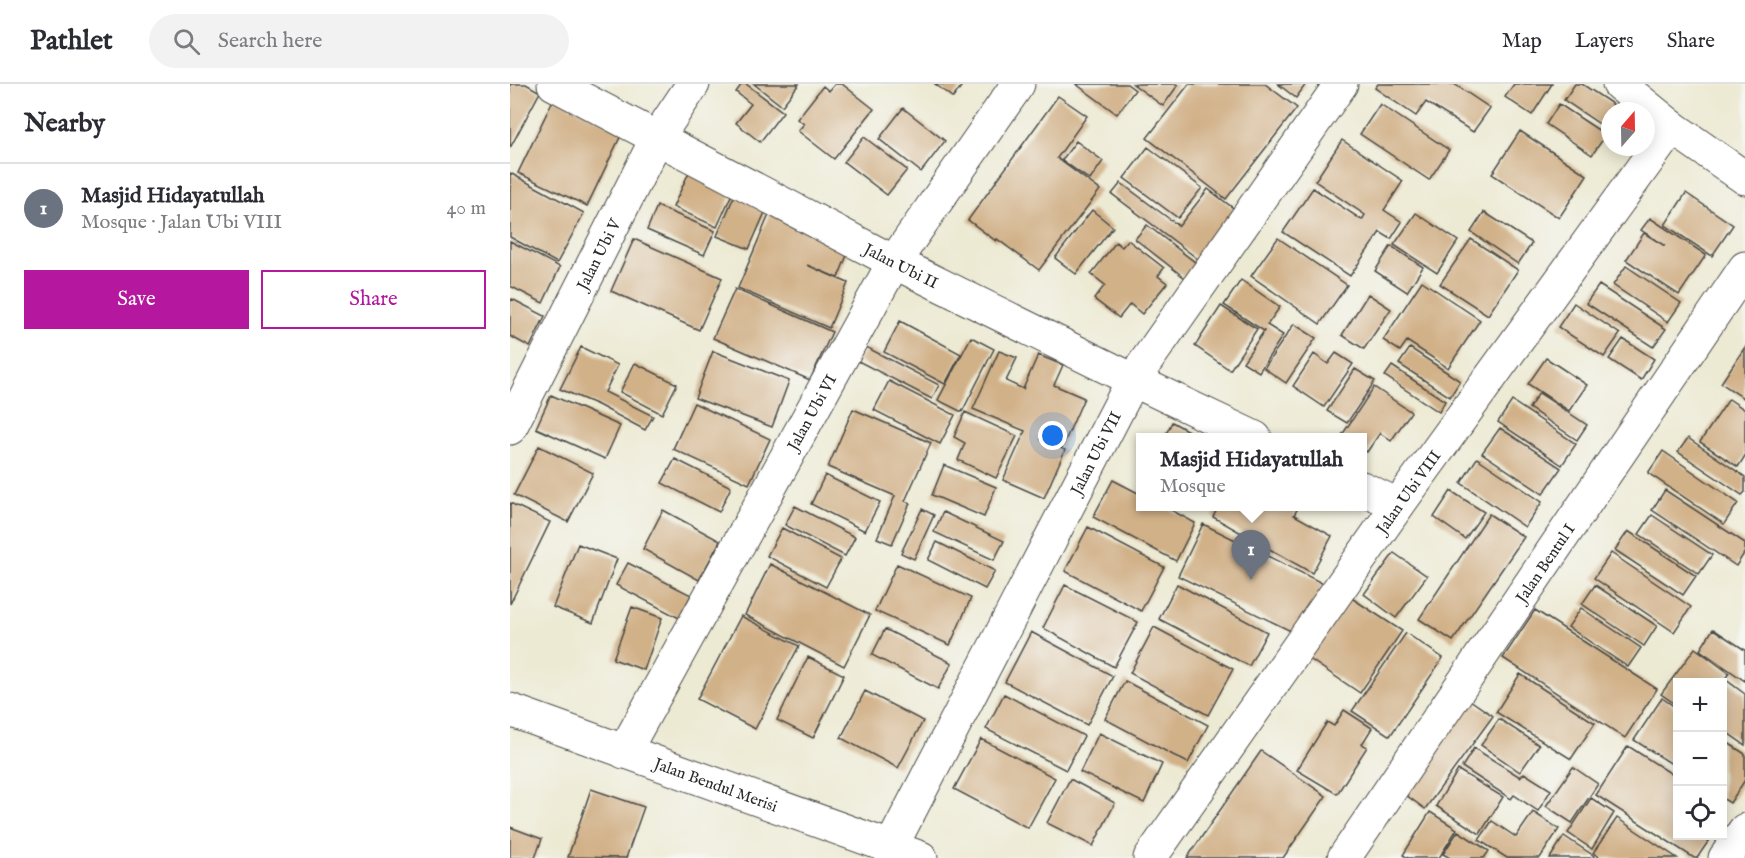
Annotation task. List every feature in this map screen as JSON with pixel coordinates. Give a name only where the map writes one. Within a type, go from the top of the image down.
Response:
[{"type":"street","name":"Jalan Ubi II","points":[[554,84],[894,262],[1244,433]]},
{"type":"street","name":"Jalan Ubi V","points":[[510,428],[657,138],[693,84]]},
{"type":"street","name":"Jalan Ubi VI","points":[[624,752],[894,262],[1018,84]]},
{"type":"street","name":"Jalan Ubi VII","points":[[891,847],[1133,380],[1341,84]]},
{"type":"street","points":[[1619,84],[1672,126],[1745,178]]},
{"type":"street","name":"Jalan Ubi VIII","points":[[1150,858],[1398,505],[1672,126]]},
{"type":"street","name":"Jalan Bentul I","points":[[1344,858],[1745,268]]},
{"type":"street","points":[[1367,490],[1398,505]]},
{"type":"street","name":"Jalan Bendul Merisi","points":[[510,710],[921,858]]},
{"type":"street","points":[[1725,858],[1745,830]]},
{"type":"building","points":[[510,84],[526,84],[540,92],[510,148]]},
{"type":"building","points":[[742,84],[746,84],[783,112],[760,142],[736,123],[751,104],[736,92]]},
{"type":"building","points":[[754,84],[799,84],[782,106]]},
{"type":"building","points":[[835,84],[842,84],[874,109],[834,159],[798,131],[804,124],[797,119],[823,86],[829,91]]},
{"type":"building","points":[[935,84],[963,84],[953,98]]},
{"type":"building","points":[[1076,84],[1127,84],[1135,90],[1117,114]]},
{"type":"building","points":[[1133,84],[1176,84],[1178,85],[1163,106]]},
{"type":"building","points":[[1189,84],[1265,84],[1297,108],[1226,199],[1147,138]]},
{"type":"building","points":[[1278,84],[1306,84],[1296,98]]},
{"type":"building","points":[[1378,84],[1454,84],[1490,108],[1473,132],[1426,102],[1416,116],[1375,88]]},
{"type":"building","points":[[1514,84],[1552,84],[1532,115],[1505,97]]},
{"type":"building","points":[[1575,84],[1582,84],[1609,102],[1601,102],[1601,125],[1564,100]]},
{"type":"building","points":[[1058,96],[1087,116],[1057,158],[1100,190],[1039,270],[968,220]]},
{"type":"building","points":[[554,98],[623,131],[587,206],[518,173]]},
{"type":"building","points":[[1380,104],[1449,150],[1429,180],[1360,134]]},
{"type":"building","points":[[1559,104],[1601,132],[1601,142],[1592,155],[1546,124]]},
{"type":"building","points":[[903,108],[945,141],[921,172],[879,139]]},
{"type":"building","points":[[1520,131],[1587,175],[1559,218],[1492,174]]},
{"type":"building","points":[[864,137],[907,170],[887,195],[844,162]]},
{"type":"building","points":[[1342,140],[1403,181],[1384,210],[1402,222],[1391,239],[1380,232],[1350,276],[1283,232],[1313,188],[1362,220],[1365,215],[1315,181]]},
{"type":"building","points":[[1076,141],[1103,161],[1090,180],[1062,160]]},
{"type":"building","points":[[1148,147],[1202,188],[1178,218],[1124,178]]},
{"type":"building","points":[[691,168],[735,187],[717,227],[673,207]]},
{"type":"building","points":[[510,173],[584,213],[557,263],[510,237]]},
{"type":"building","points":[[1121,183],[1179,226],[1208,189],[1237,211],[1198,259],[1112,194]]},
{"type":"building","points":[[738,187],[770,201],[749,249],[717,236]]},
{"type":"building","points":[[1686,193],[1733,225],[1712,256],[1665,225]]},
{"type":"building","points":[[657,206],[715,231],[704,255],[647,230]]},
{"type":"building","points":[[771,210],[851,245],[838,278],[807,265],[848,283],[829,328],[738,288]]},
{"type":"building","points":[[1092,210],[1113,227],[1076,274],[1055,258]]},
{"type":"building","points":[[1484,212],[1532,243],[1518,264],[1471,232]]},
{"type":"building","points":[[1416,213],[1458,241],[1437,273],[1394,245]]},
{"type":"building","points":[[1650,218],[1706,255],[1679,295],[1626,260],[1644,233],[1665,246],[1641,230]]},
{"type":"building","points":[[1147,225],[1196,263],[1185,278],[1135,239]]},
{"type":"building","points":[[1278,238],[1347,285],[1320,324],[1251,276]]},
{"type":"building","points":[[634,239],[722,278],[699,330],[611,291]]},
{"type":"building","points":[[1471,239],[1518,270],[1488,315],[1440,284]]},
{"type":"building","points":[[1128,240],[1164,268],[1158,276],[1167,283],[1142,314],[1130,304],[1119,318],[1094,299],[1105,285],[1091,274],[1116,242],[1122,247]]},
{"type":"building","points":[[510,241],[560,267],[543,303],[510,286]]},
{"type":"building","points":[[1391,246],[1423,267],[1407,292],[1375,271]]},
{"type":"building","points":[[1626,266],[1681,303],[1668,322],[1613,285]]},
{"type":"building","points":[[1241,280],[1280,307],[1267,325],[1283,335],[1259,372],[1243,362],[1264,331],[1224,305]]},
{"type":"building","points":[[1422,281],[1480,320],[1448,368],[1407,341],[1400,351],[1383,340]]},
{"type":"building","points":[[1599,285],[1666,329],[1653,347],[1586,303]]},
{"type":"building","points":[[735,289],[832,332],[810,380],[713,338]]},
{"type":"building","points":[[1368,294],[1391,309],[1364,349],[1342,335]]},
{"type":"building","points":[[512,299],[545,316],[530,347],[510,336],[510,302]]},
{"type":"building","points":[[1574,303],[1620,334],[1604,357],[1558,327]]},
{"type":"building","points":[[1221,306],[1257,329],[1230,370],[1195,346]]},
{"type":"building","points":[[900,321],[961,354],[945,384],[884,352]]},
{"type":"building","points":[[1294,324],[1316,338],[1286,383],[1264,368]]},
{"type":"building","points":[[971,337],[994,349],[962,412],[938,400]]},
{"type":"building","points":[[1623,339],[1654,359],[1641,380],[1609,359]]},
{"type":"building","points":[[581,347],[618,365],[605,392],[653,416],[645,430],[598,405],[560,389]]},
{"type":"building","points":[[866,347],[939,385],[932,399],[858,361]]},
{"type":"building","points":[[1745,347],[1745,399],[1721,383]]},
{"type":"building","points":[[1410,348],[1460,381],[1450,397],[1399,364]]},
{"type":"building","points":[[713,351],[789,381],[772,427],[695,398]]},
{"type":"building","points":[[999,351],[1017,358],[1006,381],[1023,389],[1038,355],[1063,365],[1054,385],[1084,398],[1062,448],[1040,439],[1065,450],[1044,498],[1003,480],[1025,431],[973,409]]},
{"type":"building","points":[[1336,353],[1353,364],[1324,407],[1293,386],[1314,354],[1328,364]]},
{"type":"building","points":[[1546,358],[1587,385],[1569,411],[1528,384]]},
{"type":"building","points":[[635,363],[677,384],[662,414],[620,392]]},
{"type":"building","points":[[1392,366],[1445,401],[1439,412],[1385,376]]},
{"type":"building","points":[[1355,369],[1375,381],[1347,423],[1327,411]]},
{"type":"building","points":[[889,381],[955,415],[940,444],[874,410]]},
{"type":"building","points":[[1374,387],[1411,412],[1391,441],[1380,433],[1367,452],[1367,433],[1343,433]]},
{"type":"building","points":[[1539,393],[1587,425],[1577,440],[1529,408]]},
{"type":"building","points":[[551,395],[620,426],[605,459],[536,428]]},
{"type":"building","points":[[1729,399],[1745,410],[1745,456],[1738,467],[1700,442]]},
{"type":"building","points":[[1512,401],[1576,444],[1562,465],[1498,422]]},
{"type":"building","points":[[694,403],[770,439],[749,484],[673,449]]},
{"type":"building","points":[[853,409],[931,443],[905,501],[910,503],[892,544],[877,538],[895,496],[828,467]]},
{"type":"building","points":[[965,412],[1017,436],[996,478],[958,460],[965,443],[954,437]]},
{"type":"building","points":[[1172,422],[1192,433],[1166,433]]},
{"type":"building","points":[[1500,428],[1561,468],[1543,494],[1482,453]]},
{"type":"building","points":[[1688,438],[1745,477],[1745,492],[1742,495],[1678,452]]},
{"type":"building","points":[[539,446],[593,473],[568,522],[514,495]]},
{"type":"building","points":[[1663,451],[1738,503],[1724,524],[1648,473]]},
{"type":"building","points":[[1477,458],[1542,502],[1525,527],[1461,483]]},
{"type":"building","points":[[675,459],[731,487],[719,512],[662,483]]},
{"type":"building","points":[[944,465],[996,487],[984,517],[932,495]]},
{"type":"building","points":[[825,475],[880,502],[865,531],[811,504]]},
{"type":"building","points":[[1113,480],[1136,492],[1136,511],[1173,511],[1195,523],[1176,561],[1093,517]]},
{"type":"building","points":[[1665,490],[1745,543],[1745,552],[1736,566],[1652,510]]},
{"type":"building","points":[[1451,491],[1484,512],[1465,539],[1434,517]]},
{"type":"building","points":[[510,503],[550,522],[510,604]]},
{"type":"building","points":[[795,506],[855,537],[845,556],[785,525]]},
{"type":"building","points":[[922,509],[934,515],[914,559],[901,553]]},
{"type":"building","points":[[663,510],[720,541],[699,580],[643,549]]},
{"type":"building","points":[[1216,511],[1296,511],[1294,515],[1332,536],[1312,573],[1213,517]]},
{"type":"building","points":[[943,512],[1004,541],[994,560],[934,532]]},
{"type":"building","points":[[1489,514],[1524,537],[1453,641],[1419,619]]},
{"type":"building","points":[[1652,515],[1712,555],[1699,574],[1639,534]]},
{"type":"building","points":[[1203,524],[1324,584],[1299,635],[1178,576]]},
{"type":"building","points":[[1088,527],[1164,567],[1141,611],[1065,571]]},
{"type":"building","points":[[782,528],[841,559],[826,587],[767,556]]},
{"type":"building","points":[[1628,531],[1696,576],[1683,595],[1615,550]]},
{"type":"building","points":[[937,542],[995,571],[985,589],[928,560]]},
{"type":"building","points":[[578,544],[617,559],[593,623],[553,607]]},
{"type":"building","points":[[1394,553],[1427,576],[1396,618],[1364,594]]},
{"type":"building","points":[[1611,553],[1691,607],[1674,632],[1594,578]]},
{"type":"building","points":[[628,563],[691,595],[679,618],[616,585]]},
{"type":"building","points":[[770,564],[870,615],[844,666],[745,615]]},
{"type":"building","points":[[897,564],[971,598],[950,645],[875,611]]},
{"type":"building","points":[[1177,584],[1267,632],[1249,666],[1159,619]]},
{"type":"building","points":[[1065,585],[1138,622],[1114,667],[1043,628]]},
{"type":"building","points":[[1595,585],[1657,626],[1644,646],[1582,604]]},
{"type":"building","points":[[1347,595],[1402,631],[1360,693],[1305,656]]},
{"type":"building","points":[[632,607],[662,618],[644,670],[613,659]]},
{"type":"building","points":[[1581,608],[1641,648],[1628,667],[1568,627]]},
{"type":"building","points":[[1535,610],[1657,689],[1625,738],[1503,658]]},
{"type":"building","points":[[741,616],[799,646],[755,729],[697,699]]},
{"type":"building","points":[[1154,627],[1233,669],[1208,715],[1130,673]]},
{"type":"building","points":[[885,629],[952,663],[938,689],[872,655]]},
{"type":"building","points":[[1713,629],[1745,650],[1745,681],[1700,650]]},
{"type":"building","points":[[1031,632],[1113,676],[1087,725],[1005,682]]},
{"type":"building","points":[[1406,633],[1443,658],[1390,736],[1352,711]]},
{"type":"building","points":[[1695,648],[1729,673],[1726,678],[1673,678],[1673,702],[1661,694]]},
{"type":"building","points":[[808,657],[844,675],[813,738],[777,720]]},
{"type":"building","points":[[1520,674],[1595,723],[1571,759],[1496,712]]},
{"type":"building","points":[[1727,680],[1745,694],[1745,745],[1727,732]]},
{"type":"building","points":[[1125,681],[1208,725],[1188,763],[1105,719]]},
{"type":"building","points":[[865,691],[923,721],[898,768],[841,738]]},
{"type":"building","points":[[1004,694],[1084,736],[1066,770],[986,729]]},
{"type":"building","points":[[1662,698],[1673,706],[1673,765],[1634,740]]},
{"type":"building","points":[[1470,700],[1493,716],[1425,809],[1402,792]]},
{"type":"building","points":[[1344,710],[1372,728],[1362,744],[1367,747],[1337,794],[1297,770],[1327,722],[1334,726]]},
{"type":"building","points":[[1499,719],[1539,745],[1520,772],[1481,745]]},
{"type":"building","points":[[1099,733],[1162,764],[1144,803],[1080,772]]},
{"type":"building","points":[[981,739],[1055,778],[1028,828],[954,789]]},
{"type":"building","points":[[1727,742],[1745,754],[1745,780],[1730,803],[1727,801]]},
{"type":"building","points":[[1628,746],[1673,775],[1673,840],[1709,840],[1697,858],[1694,858],[1596,795]]},
{"type":"building","points":[[1474,748],[1520,777],[1524,773],[1551,790],[1538,811],[1514,795],[1511,799],[1462,767]]},
{"type":"building","points":[[1261,751],[1326,796],[1283,858],[1187,858]]},
{"type":"building","points":[[1573,767],[1598,784],[1572,823],[1546,806]]},
{"type":"building","points":[[1458,770],[1503,797],[1480,834],[1436,806]]},
{"type":"building","points":[[1070,779],[1115,803],[1093,846],[1047,823]]},
{"type":"building","points":[[591,789],[644,807],[626,858],[568,857]]},
{"type":"building","points":[[1591,798],[1614,813],[1592,849],[1568,833]]},
{"type":"building","points":[[1430,812],[1457,829],[1439,858],[1408,858],[1403,855]]},
{"type":"building","points":[[1533,812],[1559,829],[1540,858],[1507,858],[1479,840],[1492,821],[1516,837]]},
{"type":"building","points":[[1617,818],[1677,858],[1601,858],[1593,853]]},
{"type":"building","points":[[510,827],[542,839],[535,858],[510,858]]},
{"type":"building","points":[[1458,831],[1489,851],[1484,858],[1450,858],[1443,854]]},
{"type":"building","points":[[1564,836],[1594,856],[1593,858],[1550,858]]},
{"type":"place","name":"Masjid Hidayatullah","points":[[1251,580]]}]
